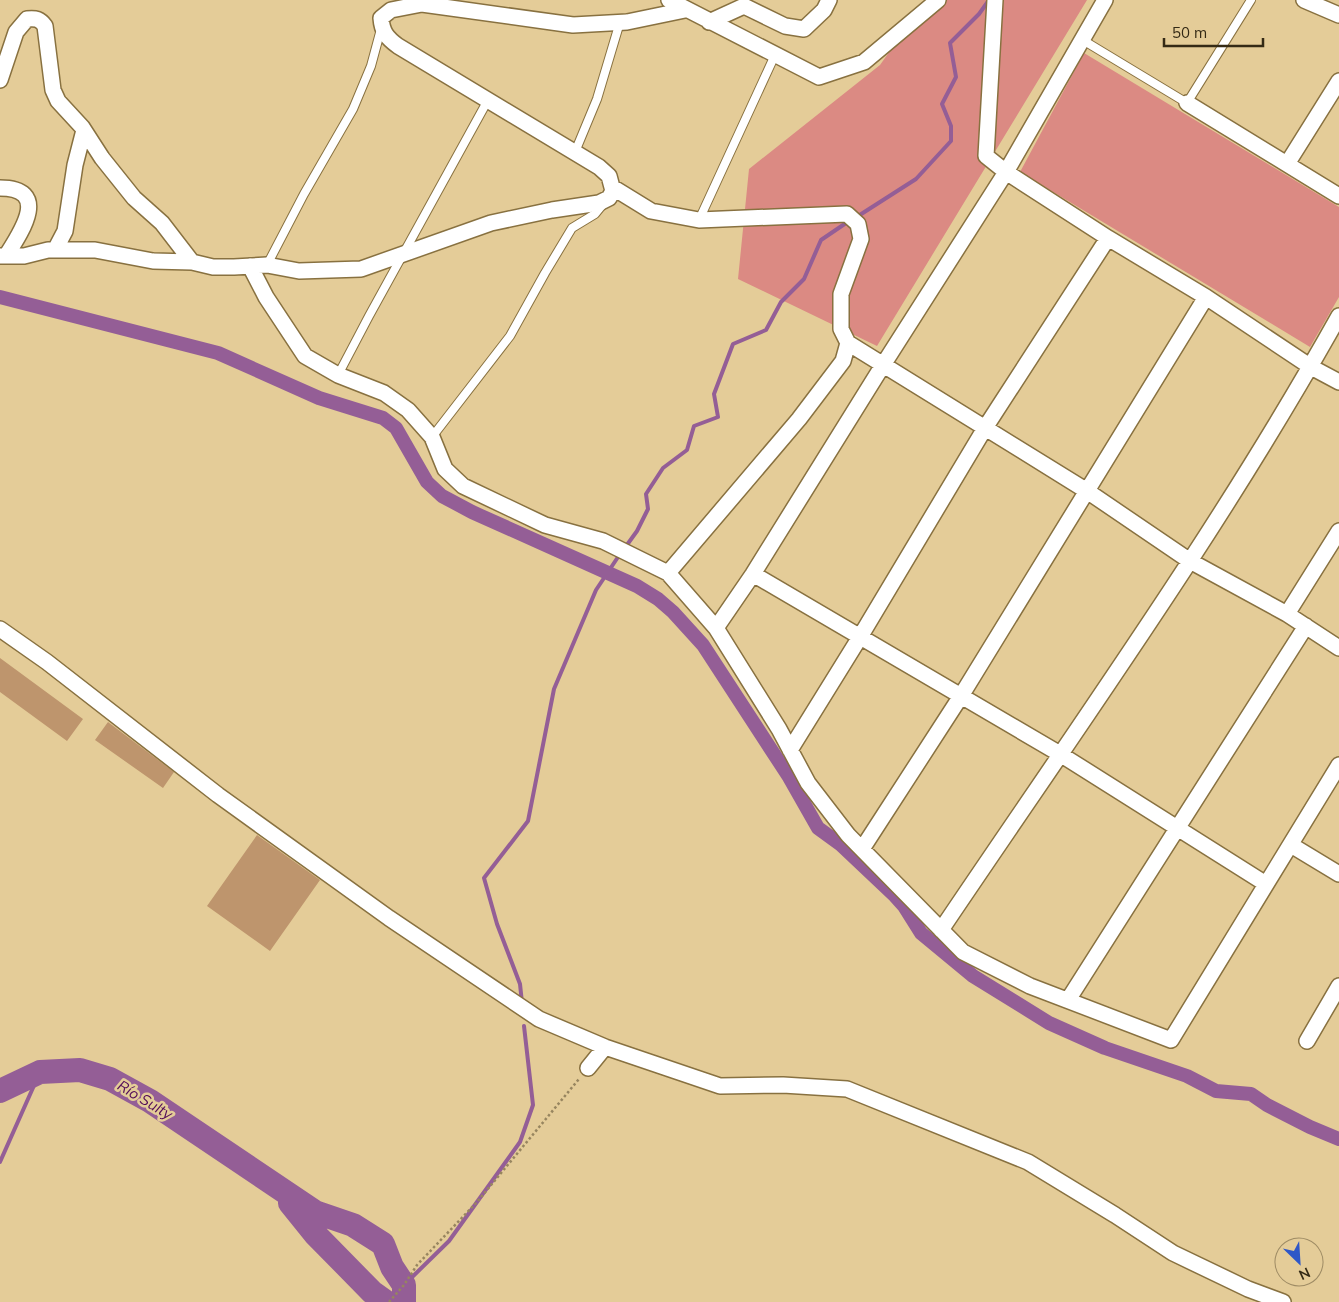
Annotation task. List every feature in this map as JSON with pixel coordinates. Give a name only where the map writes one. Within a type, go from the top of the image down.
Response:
[{"type":"street","points":[[669,0],[819,78],[864,62],[938,0]]},
{"type":"street","points":[[709,22],[744,6],[785,26],[804,29],[824,10],[829,0]]},
{"type":"street","points":[[995,0],[986,156],[1006,172],[1108,238],[1206,297],[1311,367],[1339,382]]},
{"type":"street","points":[[716,628],[753,574],[1006,172],[1081,38],[1105,0]]},
{"type":"street","points":[[1304,0],[1339,14]]},
{"type":"street","points":[[3,256],[24,256],[55,250],[95,250],[153,261],[192,262],[213,267],[267,265],[299,271],[361,269],[491,223],[552,210],[599,204],[609,193],[609,176],[599,167],[398,46],[387,38],[381,29],[381,18],[391,10],[422,4],[573,25],[620,22],[685,10]]},
{"type":"street","points":[[0,80],[16,32],[27,20],[35,18],[41,21],[45,26],[53,90],[58,101],[84,130],[102,158],[134,198],[162,223],[192,262]]},
{"type":"street","points":[[1287,164],[1339,81]]},
{"type":"street","points":[[1187,103],[1339,196]]},
{"type":"street","points":[[55,250],[65,231],[75,165],[84,130]]},
{"type":"street","points":[[0,188],[10,188],[20,192],[27,200],[29,208],[25,224],[3,256]]},
{"type":"street","points":[[609,193],[651,211],[700,220],[852,219],[861,239],[841,294],[841,329],[848,344],[1087,491],[1190,561],[1287,614],[1339,648]]},
{"type":"street","points":[[790,750],[860,637],[984,428],[1108,238]]},
{"type":"street","points":[[250,266],[266,297],[306,356],[338,375],[384,393],[408,410],[432,437],[445,469],[463,486],[545,525],[603,541],[668,573],[716,628],[779,729],[808,783],[848,835],[963,952],[1030,986],[1170,1040],[1339,765]]},
{"type":"street","points":[[862,849],[961,696],[1206,297]]},
{"type":"street","points":[[941,930],[1190,561],[1311,367],[1339,316]]},
{"type":"street","points":[[668,573],[799,419],[843,361],[848,344]]},
{"type":"street","points":[[1287,614],[1339,531]]},
{"type":"street","points":[[753,574],[1060,754],[1266,884]]},
{"type":"street","points":[[1068,1000],[1306,626]]},
{"type":"street","points":[[0,629],[47,662],[218,795],[389,918],[539,1019],[605,1047],[720,1086],[783,1085],[846,1089],[1028,1162],[1173,1253],[1248,1289],[1283,1302]]},
{"type":"street","points":[[1291,845],[1339,874]]},
{"type":"street","points":[[1307,1041],[1339,986]]},
{"type":"street","points":[[588,1068],[605,1047]]},
{"type":"lane","points":[[1081,38],[1187,103],[1251,0]]},
{"type":"lane","points":[[575,152],[596,99],[620,22]]},
{"type":"lane","points":[[267,265],[304,194],[353,109],[371,66],[381,29]]},
{"type":"lane","points":[[700,220],[775,55]]},
{"type":"lane","points":[[338,375],[488,100]]},
{"type":"lane","points":[[432,437],[510,336],[572,228],[595,214],[609,193]]},
{"type":"path","points":[[389,1302],[404,1286],[417,1265],[477,1202],[588,1068]]},
{"type":"shaded area","points":[[926,0],[1087,0],[877,346],[738,279],[749,169],[880,65]]},
{"type":"shaded area","points":[[1084,53],[1339,207],[1339,297],[1310,347],[1020,172]]},
{"type":"building","points":[[0,658],[83,719],[67,741],[0,692]]},
{"type":"building","points":[[108,722],[174,772],[163,788],[95,740]]},
{"type":"building","points":[[257,835],[320,880],[270,951],[207,906]]},
{"type":"waterway","points":[[855,218],[916,179],[951,141],[951,126],[942,104],[956,77],[950,43],[979,14],[989,0]]},
{"type":"waterway","points":[[624,549],[637,531],[648,509],[646,494],[663,468],[687,450],[694,426],[718,417],[714,394],[733,344],[766,330],[781,302],[804,279],[821,240],[849,221]]},
{"type":"waterway","points":[[0,297],[218,353],[319,398],[383,418],[396,428],[427,482],[442,496],[472,512],[637,586],[658,599],[673,612],[703,645],[789,777],[818,828],[840,844],[895,896],[904,906],[921,933],[973,976],[1049,1023],[1105,1048],[1187,1076],[1216,1091],[1251,1094],[1267,1105],[1310,1127],[1339,1139]]},
{"type":"waterway","points":[[522,1003],[520,984],[497,924],[484,878],[528,821],[554,689],[596,590],[620,554]]},
{"type":"waterway","points":[[404,1285],[449,1241],[520,1142],[533,1105],[524,1026]]},
{"type":"waterway","name":"Río Sulty","points":[[0,1091],[40,1072],[80,1070],[110,1079],[150,1101],[315,1212],[353,1225],[383,1244],[392,1267],[404,1285],[404,1302]]},
{"type":"waterway","points":[[0,1162],[40,1072]]},
{"type":"waterway","name":"Río Sulty","points":[[290,1203],[315,1234],[372,1292],[386,1302]]}]
